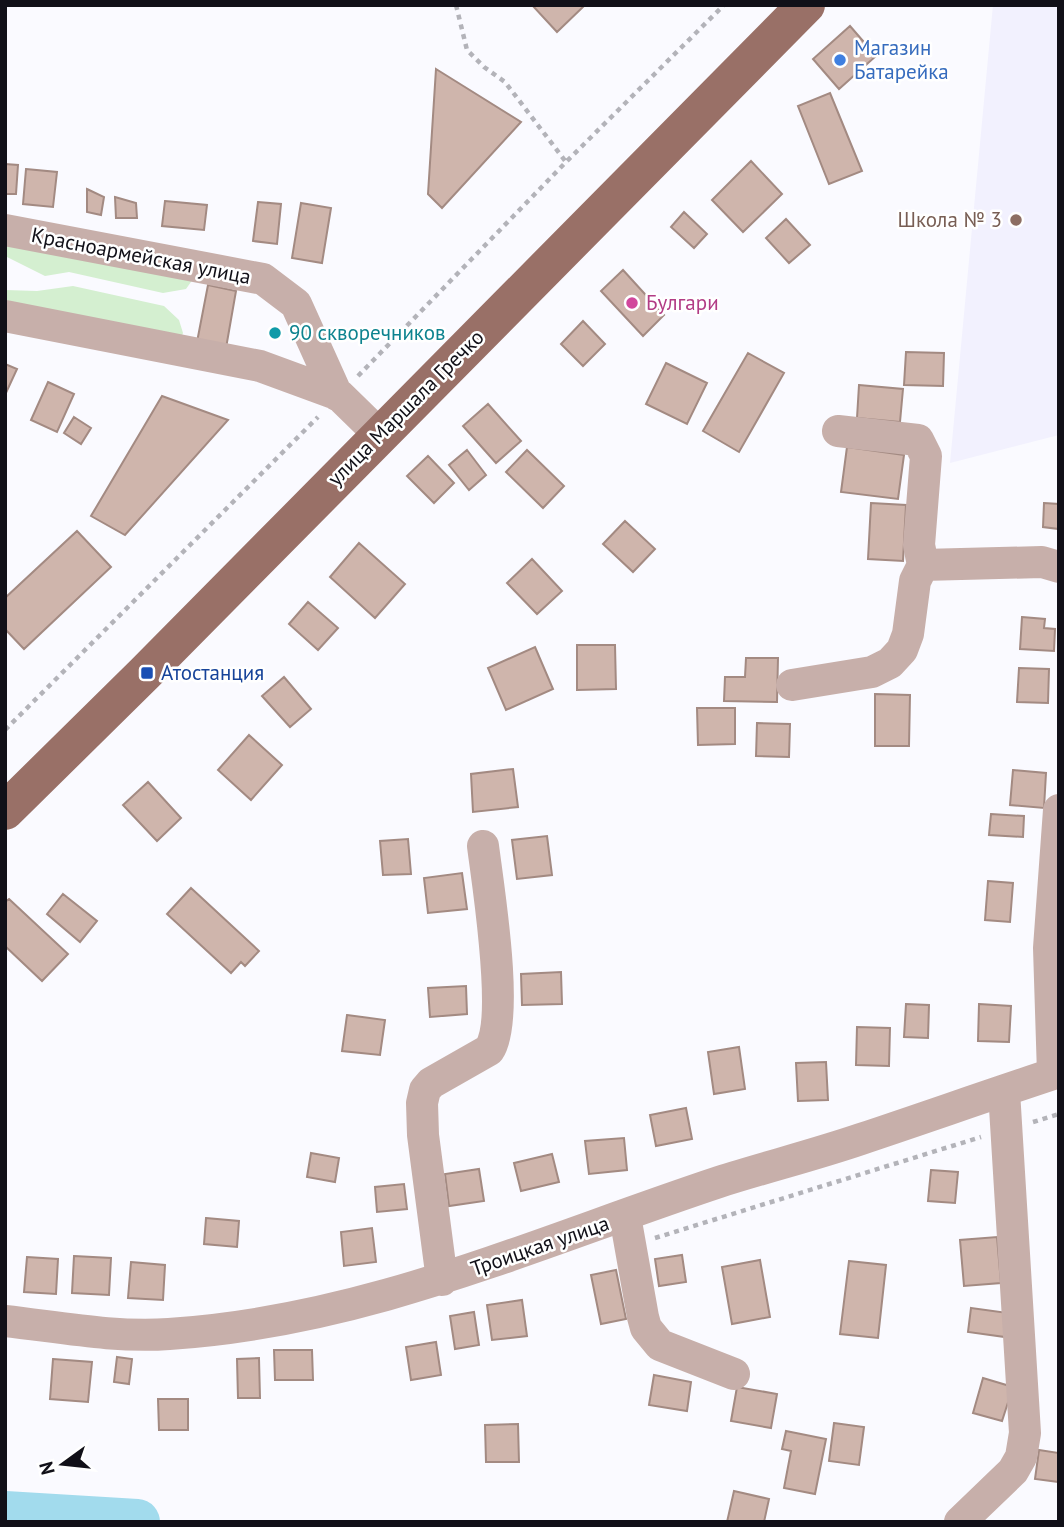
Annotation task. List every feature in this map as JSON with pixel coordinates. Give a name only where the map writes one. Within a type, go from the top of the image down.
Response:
[{"type":"main road","name":"улица Маршала Гречко","points":[[5,811],[806,5]]},
{"type":"street","name":"Красноармейская улица","points":[[5,230],[263,279],[296,304],[338,395],[380,435]]},
{"type":"street","name":"Красноармейская улица","points":[[5,316],[260,366],[338,395]]},
{"type":"street","points":[[792,685],[872,672],[890,663],[902,650],[908,634],[915,581],[923,565],[919,545],[926,456],[918,440],[838,431]]},
{"type":"street","points":[[923,565],[1042,562],[1059,567]]},
{"type":"street","points":[[1056,1073],[1049,948],[1059,810]]},
{"type":"street","points":[[442,1280],[423,1135],[422,1103],[425,1090],[431,1083],[489,1050],[497,1032],[498,978],[484,846]]},
{"type":"street","name":"Троицкая улица","points":[[5,1321],[120,1334],[167,1334],[304,1315],[442,1280],[719,1182],[858,1140],[1056,1073]]},
{"type":"street","points":[[960,1522],[1013,1471],[1021,1457],[1025,1433],[1004,1091]]},
{"type":"street","points":[[625,1216],[643,1317],[652,1336],[660,1345],[734,1374]]},
{"type":"path","points":[[456,5],[467,50],[505,82],[566,162]]},
{"type":"path","points":[[5,730],[724,5]]},
{"type":"shaded area","name":"Школа № 3","points":[[993,5],[1059,5],[1059,435],[950,463]]},
{"type":"green space","points":[[5,242],[193,279],[186,289],[163,293],[69,272],[45,276],[5,256]]},
{"type":"green space","points":[[73,286],[164,306],[179,320],[183,333],[181,338],[5,307],[5,290],[37,291]]},
{"type":"building","points":[[532,5],[585,5],[557,32]]},
{"type":"building","points":[[850,26],[876,56],[839,89],[813,59]]},
{"type":"building","points":[[436,69],[521,122],[442,208],[428,194]]},
{"type":"building","points":[[830,93],[862,171],[829,184],[798,106]]},
{"type":"building","points":[[751,161],[782,194],[743,232],[712,200]]},
{"type":"building","points":[[5,164],[18,165],[16,194],[5,194]]},
{"type":"building","points":[[26,169],[57,172],[53,207],[23,204]]},
{"type":"building","points":[[87,189],[104,197],[101,215],[87,212]]},
{"type":"building","points":[[115,197],[136,203],[137,218],[116,218]]},
{"type":"building","points":[[165,201],[207,205],[204,230],[162,226]]},
{"type":"building","points":[[258,202],[281,204],[277,244],[253,241]]},
{"type":"building","points":[[301,203],[331,208],[322,263],[292,258]]},
{"type":"building","points":[[684,212],[707,234],[694,248],[671,227]]},
{"type":"building","points":[[786,219],[810,245],[789,263],[766,238]]},
{"type":"building","name":"Булгари","points":[[623,270],[664,315],[643,336],[601,291]]},
{"type":"building","points":[[208,285],[236,291],[226,348],[197,342]]},
{"type":"building","points":[[583,321],[605,344],[583,366],[561,344]]},
{"type":"building","points":[[906,352],[944,353],[943,386],[904,385]]},
{"type":"building","points":[[748,353],[784,373],[739,452],[703,431]]},
{"type":"building","points":[[666,363],[707,383],[687,424],[646,404]]},
{"type":"building","points":[[5,364],[17,369],[5,395]]},
{"type":"building","points":[[48,382],[74,394],[57,432],[31,420]]},
{"type":"building","points":[[859,385],[903,389],[900,422],[857,418]]},
{"type":"building","points":[[162,396],[228,420],[125,535],[91,516]]},
{"type":"building","points":[[488,404],[521,441],[496,463],[463,426]]},
{"type":"building","points":[[74,417],[91,428],[81,444],[64,433]]},
{"type":"building","points":[[847,447],[904,455],[898,499],[841,492]]},
{"type":"building","points":[[467,450],[486,475],[469,490],[449,465]]},
{"type":"building","points":[[527,450],[564,486],[543,508],[506,472]]},
{"type":"building","points":[[428,456],[454,483],[434,503],[407,476]]},
{"type":"building","points":[[871,503],[906,505],[903,561],[868,559]]},
{"type":"building","points":[[1044,503],[1059,504],[1059,529],[1043,527]]},
{"type":"building","points":[[625,521],[655,549],[633,572],[603,544]]},
{"type":"building","points":[[77,531],[111,567],[24,649],[5,629],[5,598]]},
{"type":"building","points":[[359,543],[405,584],[375,618],[330,577]]},
{"type":"building","points":[[532,559],[562,591],[537,614],[507,583]]},
{"type":"building","points":[[308,602],[338,628],[318,650],[289,624]]},
{"type":"building","points":[[1022,617],[1045,619],[1044,628],[1055,629],[1054,651],[1020,649]]},
{"type":"building","points":[[577,645],[615,645],[616,689],[577,690]]},
{"type":"building","points":[[535,647],[553,689],[506,710],[488,668]]},
{"type":"building","points":[[746,658],[778,658],[777,702],[724,701],[725,677],[745,677]]},
{"type":"building","points":[[1019,668],[1049,669],[1048,703],[1017,702]]},
{"type":"building","points":[[284,677],[311,709],[290,727],[262,696]]},
{"type":"building","points":[[875,694],[910,695],[909,746],[875,746]]},
{"type":"building","points":[[697,708],[735,708],[735,744],[698,745]]},
{"type":"building","points":[[757,723],[790,724],[789,757],[756,756]]},
{"type":"building","points":[[249,735],[282,765],[251,800],[218,770]]},
{"type":"building","points":[[513,769],[518,807],[473,812],[471,774]]},
{"type":"building","points":[[1013,770],[1046,773],[1044,808],[1010,805]]},
{"type":"building","points":[[148,782],[181,818],[157,841],[123,805]]},
{"type":"building","points":[[991,814],[1024,816],[1023,837],[989,835]]},
{"type":"building","points":[[547,836],[552,875],[517,879],[512,840]]},
{"type":"building","points":[[408,839],[411,874],[383,875],[380,841]]},
{"type":"building","points":[[462,873],[467,909],[428,913],[424,878]]},
{"type":"building","points":[[988,881],[1013,883],[1010,922],[985,920]]},
{"type":"building","points":[[191,888],[259,951],[245,966],[241,962],[231,973],[167,914]]},
{"type":"building","points":[[63,894],[97,921],[80,942],[47,914]]},
{"type":"building","points":[[9,899],[68,954],[42,981],[5,946],[5,902]]},
{"type":"building","points":[[561,972],[562,1004],[522,1005],[521,974]]},
{"type":"building","points":[[466,986],[467,1014],[430,1017],[428,988]]},
{"type":"building","points":[[906,1004],[929,1005],[928,1038],[904,1037]]},
{"type":"building","points":[[979,1004],[1011,1006],[1009,1042],[978,1041]]},
{"type":"building","points":[[347,1015],[385,1020],[380,1055],[342,1051]]},
{"type":"building","points":[[857,1027],[890,1028],[889,1066],[856,1065]]},
{"type":"building","points":[[739,1047],[745,1089],[714,1094],[708,1052]]},
{"type":"building","points":[[826,1062],[828,1100],[798,1101],[796,1063]]},
{"type":"building","points":[[686,1108],[692,1139],[656,1146],[650,1115]]},
{"type":"building","points":[[624,1138],[627,1170],[589,1174],[585,1141]]},
{"type":"building","points":[[311,1153],[339,1158],[335,1182],[307,1177]]},
{"type":"building","points":[[552,1154],[559,1182],[521,1191],[514,1163]]},
{"type":"building","points":[[479,1169],[484,1201],[449,1206],[445,1174]]},
{"type":"building","points":[[931,1170],[958,1172],[955,1203],[928,1201]]},
{"type":"building","points":[[404,1184],[407,1209],[377,1212],[375,1187]]},
{"type":"building","points":[[206,1218],[239,1221],[237,1247],[204,1244]]},
{"type":"building","points":[[372,1228],[376,1262],[344,1266],[341,1232]]},
{"type":"building","points":[[997,1237],[1001,1283],[964,1286],[960,1240]]},
{"type":"building","points":[[682,1255],[686,1282],[659,1286],[655,1259]]},
{"type":"building","points":[[74,1256],[111,1258],[109,1295],[72,1293]]},
{"type":"building","points":[[27,1257],[58,1259],[56,1294],[24,1292]]},
{"type":"building","points":[[760,1260],[770,1317],[732,1324],[722,1267]]},
{"type":"building","points":[[849,1261],[886,1265],[878,1338],[840,1334]]},
{"type":"building","points":[[131,1262],[165,1265],[163,1300],[128,1298]]},
{"type":"building","points":[[616,1270],[626,1319],[601,1324],[591,1275]]},
{"type":"building","points":[[522,1300],[527,1336],[492,1340],[487,1305]]},
{"type":"building","points":[[971,1308],[1008,1313],[1005,1337],[968,1332]]},
{"type":"building","points":[[474,1312],[479,1345],[455,1349],[450,1316]]},
{"type":"building","points":[[436,1342],[441,1375],[411,1380],[406,1347]]},
{"type":"building","points":[[274,1350],[312,1350],[313,1380],[275,1380]]},
{"type":"building","points":[[117,1357],[132,1359],[129,1384],[114,1382]]},
{"type":"building","points":[[259,1358],[260,1398],[238,1398],[237,1359]]},
{"type":"building","points":[[53,1359],[92,1362],[88,1402],[50,1399]]},
{"type":"building","points":[[654,1375],[691,1382],[687,1411],[649,1405]]},
{"type":"building","points":[[983,1378],[1013,1387],[1002,1421],[973,1413]]},
{"type":"building","points":[[737,1387],[777,1394],[771,1428],[731,1421]]},
{"type":"building","points":[[158,1399],[188,1399],[188,1430],[159,1430]]},
{"type":"building","points":[[834,1423],[864,1427],[859,1465],[829,1461]]},
{"type":"building","points":[[518,1424],[519,1462],[486,1462],[485,1425]]},
{"type":"building","points":[[786,1431],[826,1439],[815,1494],[784,1488],[791,1451],[782,1449]]},
{"type":"building","points":[[1039,1450],[1059,1453],[1059,1482],[1035,1479]]},
{"type":"building","points":[[734,1491],[769,1499],[764,1522],[727,1522]]},
{"type":"waterway","points":[[5,1514],[137,1522]]},
{"type":"place","name":"Магазин Батарейка","points":[[840,60]]},
{"type":"place","name":"Школа № 3","points":[[1016,220]]},
{"type":"place","name":"Булгари","points":[[632,303]]},
{"type":"place","name":"90 скворечников","points":[[275,333]]},
{"type":"place","name":"Атостанция","points":[[147,673]]}]
